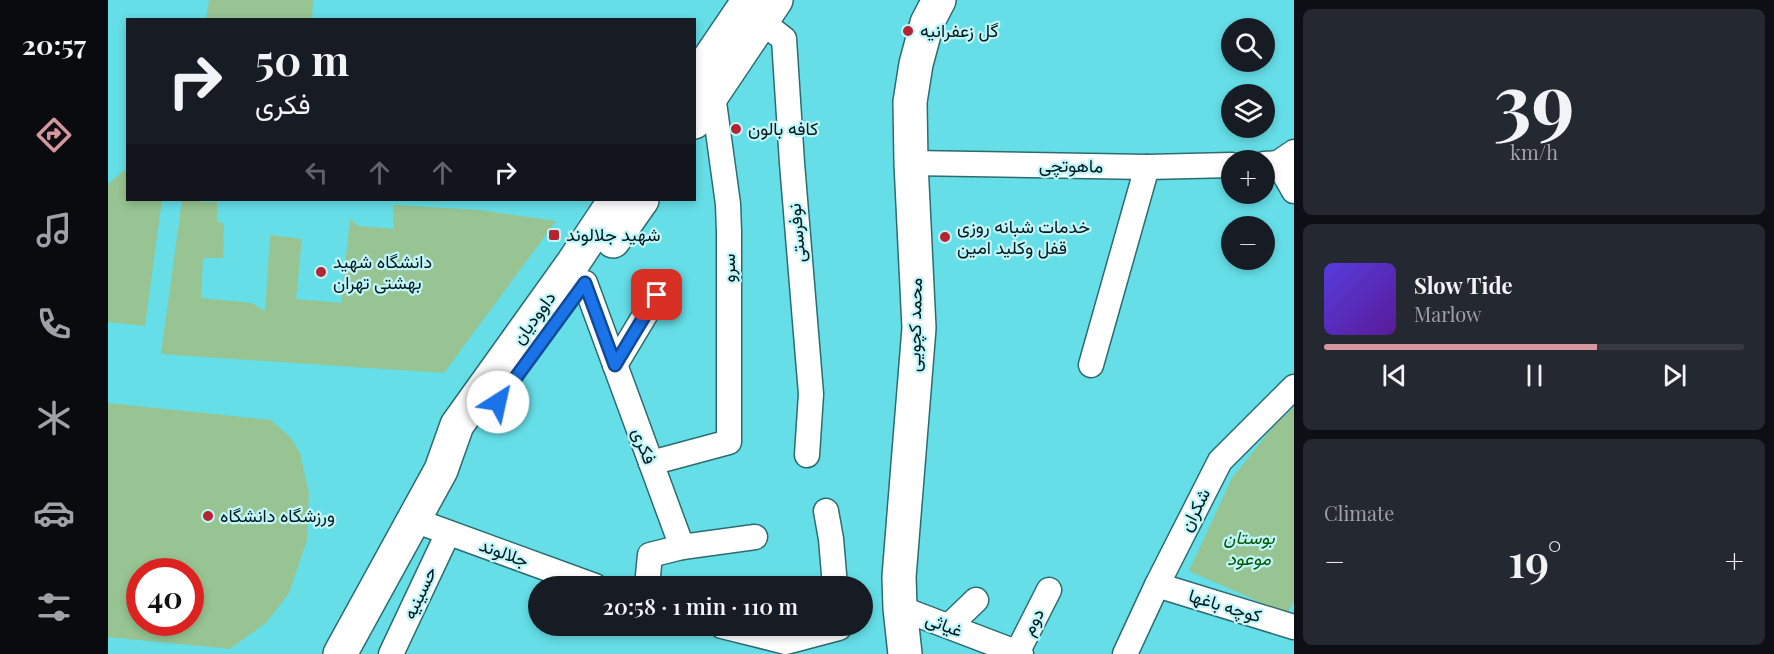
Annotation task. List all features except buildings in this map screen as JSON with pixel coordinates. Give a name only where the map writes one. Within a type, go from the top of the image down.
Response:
[{"type":"street","name":"محمد کچویی","points":[[905,654],[899,577],[919,328],[910,163],[910,102],[916,64],[927,23],[939,0]]},
{"type":"street","points":[[696,115],[704,88],[762,7]]},
{"type":"street","name":"نوفرستی","points":[[762,7],[784,39],[811,394],[807,455]]},
{"type":"street","name":"سرو","points":[[651,463],[729,442],[728,204],[704,88]]},
{"type":"street","points":[[1279,160],[1294,191]]},
{"type":"street","name":"ماهوتچی","points":[[910,163],[1147,167],[1221,165]]},
{"type":"street","points":[[1091,365],[1147,167]]},
{"type":"street","name":"داوودیان","points":[[340,654],[441,470],[456,426],[573,263],[614,201]]},
{"type":"street","name":"داوودیان","points":[[441,470],[474,437],[641,201]]},
{"type":"street","name":"فکری","points":[[585,283],[682,547]]},
{"type":"street","points":[[615,365],[657,295]]},
{"type":"street","name":"شکران","points":[[1125,654],[1220,461],[1294,387]]},
{"type":"street","points":[[825,511],[831,539],[834,576]]},
{"type":"street","name":"جلالوند","points":[[414,520],[567,576]]},
{"type":"street","name":"حسینیه","points":[[391,654],[448,533]]},
{"type":"street","points":[[648,576],[650,555],[682,547],[755,537]]},
{"type":"street","name":"کوچه باغها","points":[[1157,585],[1294,627]]},
{"type":"street","name":"دوم","points":[[1019,653],[1049,590]]},
{"type":"street","points":[[949,626],[976,600]]},
{"type":"street","name":"غیاثی","points":[[900,608],[1019,653]]},
{"type":"street","points":[[750,636],[784,648],[815,636]]},
{"type":"green space","points":[[209,0],[313,0],[312,18],[206,18]]},
{"type":"green space","points":[[126,169],[126,201],[162,201],[145,326],[108,322],[108,184]]},
{"type":"green space","points":[[182,201],[217,202],[217,222],[224,223],[223,258],[203,258],[201,298],[251,303],[265,311],[270,235],[302,239],[296,299],[341,303],[350,219],[358,226],[394,229],[393,205],[479,210],[556,221],[444,373],[161,354]]},
{"type":"green space","name":"ورزشگاه دانشگاه","points":[[108,403],[271,420],[291,438],[300,453],[309,493],[307,540],[289,593],[267,622],[230,649],[108,637]]},
{"type":"green space","name":"بوستان موعود","points":[[1294,407],[1294,601],[1287,614],[1189,571],[1232,478],[1273,427]]},
{"type":"place","name":"گل زعفرانیه","points":[[908,31]]},
{"type":"place","name":"کافه بالون","points":[[736,129]]},
{"type":"place","name":"شهید جلالوند","points":[[554,235]]},
{"type":"place","name":"خدمات شبانه روزی قفل وکلید امین","points":[[945,237]]},
{"type":"place","name":"دانشگاه شهید بهشتی تهران","points":[[321,272]]},
{"type":"place","name":"ورزشگاه دانشگاه","points":[[208,516]]},
{"type":"route","points":[[498,402],[585,283],[615,365],[657,295]]}]
